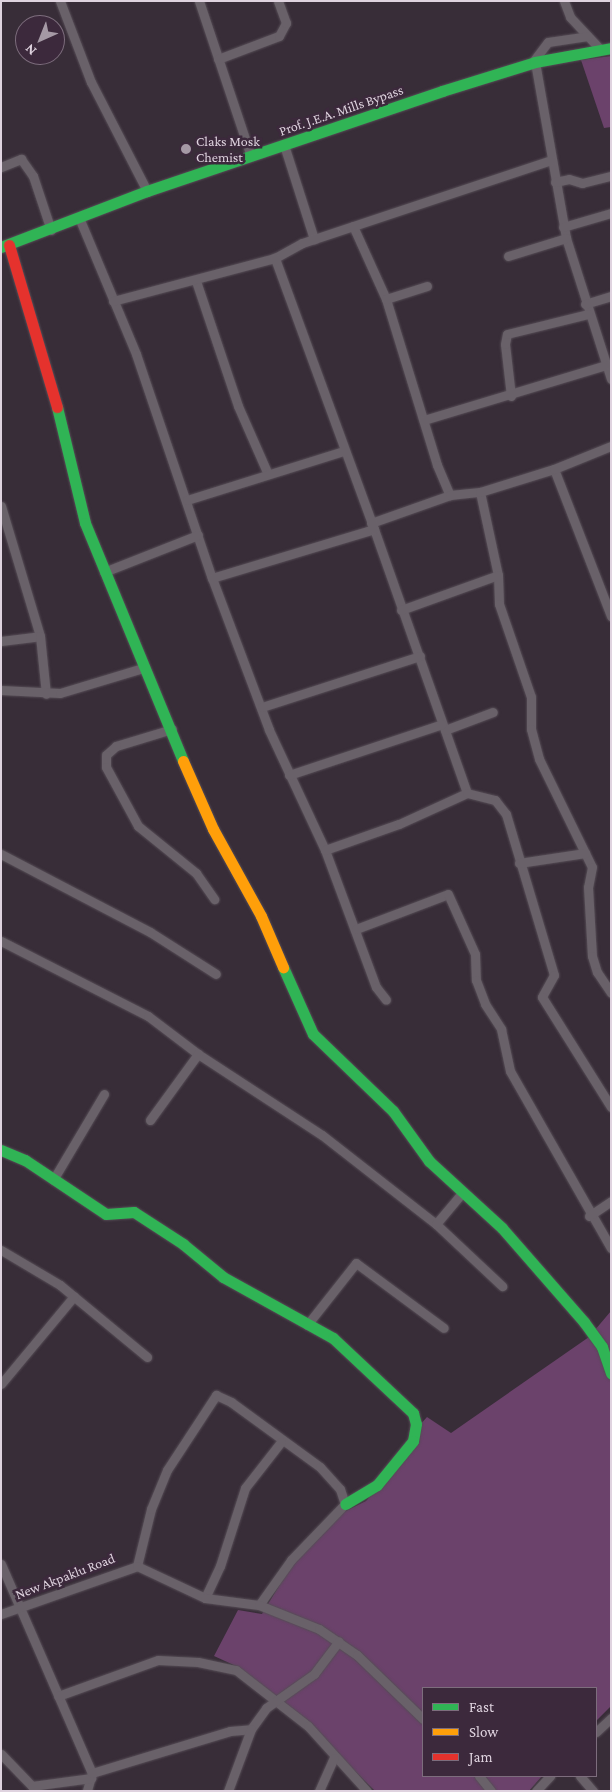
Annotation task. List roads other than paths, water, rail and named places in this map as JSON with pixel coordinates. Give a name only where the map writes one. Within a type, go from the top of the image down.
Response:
[{"type":"street","points":[[60,1],[91,82],[147,191]]},
{"type":"street","points":[[199,1],[251,156]]},
{"type":"street","points":[[218,60],[279,36],[286,23],[278,1]]},
{"type":"street","points":[[564,1],[570,18],[588,36],[606,49]]},
{"type":"street","points":[[588,36],[548,42],[534,62],[563,226],[588,314],[611,379]]},
{"type":"street","name":"Prof. J.E.A. Mills Bypass","points":[[5,246],[80,220],[147,191],[534,62],[606,49]]},
{"type":"street","points":[[284,145],[314,239]]},
{"type":"street","points":[[1,167],[21,159],[33,176],[51,230]]},
{"type":"street","points":[[112,301],[186,278],[196,281],[275,258],[314,239],[552,160]]},
{"type":"street","points":[[555,182],[569,179],[582,183],[611,176]]},
{"type":"street","points":[[563,226],[611,213]]},
{"type":"street","points":[[80,220],[112,301],[136,354],[212,578],[288,775],[325,850],[356,928],[376,987],[386,1000]]},
{"type":"street","points":[[354,226],[386,299],[450,495]]},
{"type":"street","points":[[508,256],[566,238]]},
{"type":"street","points":[[5,246],[55,400],[74,487],[104,572],[143,668],[172,729],[213,829],[261,916],[313,1034],[393,1111],[429,1162],[502,1228],[584,1322],[602,1347],[611,1374]]},
{"type":"street","points":[[275,258],[343,451],[373,526],[401,610],[420,656],[467,793]]},
{"type":"street","points":[[196,281],[238,406],[268,472]]},
{"type":"street","points":[[386,299],[427,286]]},
{"type":"street","points":[[585,304],[611,296]]},
{"type":"street","points":[[511,396],[505,344],[507,334],[588,314]]},
{"type":"street","points":[[424,420],[511,396],[606,365]]},
{"type":"street","points":[[212,578],[373,526],[450,495],[480,492],[554,469],[611,446]]},
{"type":"street","points":[[187,500],[268,472],[343,451]]},
{"type":"street","points":[[554,469],[611,616]]},
{"type":"street","points":[[480,492],[498,575],[499,604],[531,697],[531,729],[539,759],[592,866],[588,887],[594,964],[611,993]]},
{"type":"street","points":[[1,506],[40,636],[46,694]]},
{"type":"street","points":[[104,572],[198,535]]},
{"type":"street","points":[[401,610],[498,575]]},
{"type":"street","points":[[1,641],[40,636]]},
{"type":"street","points":[[262,707],[420,656]]},
{"type":"street","points":[[1,690],[46,694],[143,668]]},
{"type":"street","points":[[288,775],[493,712]]},
{"type":"street","points":[[172,729],[116,746],[106,755],[106,767],[138,826],[196,873],[214,899]]},
{"type":"street","points":[[325,850],[399,824],[467,793],[495,800],[506,814],[519,863],[554,975],[542,997],[611,1107]]},
{"type":"street","points":[[519,863],[585,853]]},
{"type":"street","points":[[1,854],[150,932],[216,974]]},
{"type":"street","points":[[356,928],[448,894],[475,954],[476,980],[484,1004],[501,1029],[510,1071],[590,1216],[611,1248]]},
{"type":"street","points":[[1,941],[148,1016],[198,1054],[322,1135],[436,1224],[502,1286]]},
{"type":"street","points":[[150,1120],[198,1054]]},
{"type":"street","points":[[52,1180],[104,1094]]},
{"type":"street","points":[[1,1150],[24,1160],[106,1214],[134,1212],[183,1244],[223,1277],[333,1338],[413,1412],[416,1424],[413,1441],[377,1485],[344,1504],[291,1560],[259,1606]]},
{"type":"street","points":[[436,1224],[462,1193]]},
{"type":"street","points":[[590,1216],[611,1201]]},
{"type":"street","points":[[1,1250],[74,1296],[147,1357]]},
{"type":"street","points":[[307,1325],[356,1263],[444,1328]]},
{"type":"street","points":[[1,1384],[74,1296]]},
{"type":"street","points":[[137,1566],[150,1510],[167,1470],[216,1396],[231,1402],[281,1442],[320,1467],[340,1489],[344,1504]]},
{"type":"street","points":[[205,1598],[220,1566],[245,1488],[281,1442]]},
{"type":"street","points":[[1,1564],[91,1776],[87,1791]]},
{"type":"street","name":"New Akpaklu Road","points":[[1,1614],[137,1566],[205,1598],[259,1606],[339,1641],[422,1718]]},
{"type":"street","points":[[228,1791],[251,1729],[274,1702],[314,1674],[339,1641]]},
{"type":"street","points":[[58,1696],[158,1660],[198,1662],[236,1670],[322,1739],[334,1758],[367,1791]]},
{"type":"street","points":[[597,1731],[611,1718]]},
{"type":"street","points":[[1,1754],[32,1786],[91,1776],[230,1731],[251,1729]]},
{"type":"street","points":[[319,1791],[334,1758]]},
{"type":"street","points":[[480,1777],[491,1791]]},
{"type":"street","points":[[536,1791],[549,1777]]},
{"type":"street","points":[[581,1777],[593,1791]]},
{"type":"place","name":"Claks Mosk Chemist","points":[[186,149]]}]
